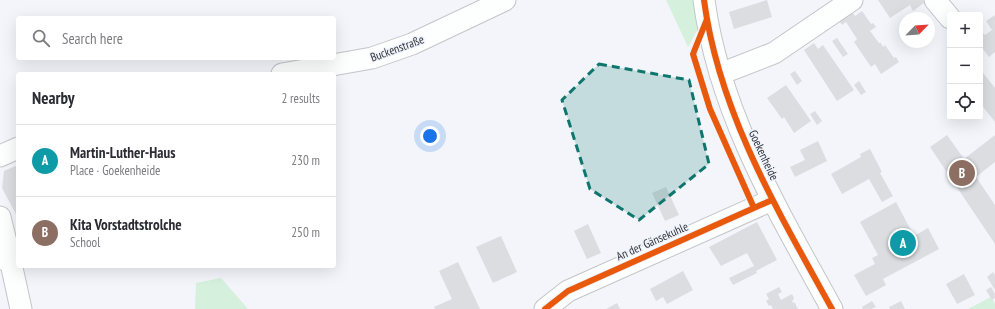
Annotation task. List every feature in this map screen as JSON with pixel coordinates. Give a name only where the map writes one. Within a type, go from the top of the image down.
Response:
[{"type":"street","name":"Buckenstraße","points":[[293,72],[372,58],[412,44],[505,0]]},
{"type":"street","name":"Goekenheide","points":[[704,0],[720,74],[730,105],[743,137],[772,200],[832,309]]},
{"type":"street","points":[[720,74],[774,53],[852,0]]},
{"type":"street","points":[[935,0],[947,14]]},
{"type":"street","points":[[0,156],[16,149]]},
{"type":"street","name":"An der Gänsekuhle","points":[[545,309],[568,291],[772,200]]},
{"type":"street","points":[[0,216],[4,256],[21,309]]},
{"type":"highlighted area","points":[[599,64],[689,80],[709,164],[639,220],[590,189],[562,100]]},
{"type":"green space","points":[[666,0],[694,0],[700,25],[688,47]]},
{"type":"green space","points":[[221,278],[248,309],[195,309],[196,283]]},
{"type":"green space","points":[[991,297],[995,304],[995,309],[968,309]]},
{"type":"building","points":[[767,0],[772,17],[734,29],[729,12]]},
{"type":"building","points":[[878,0],[923,0],[925,2],[913,11],[910,5],[890,18]]},
{"type":"building","points":[[851,10],[855,16],[862,11],[871,24],[873,23],[876,27],[870,31],[879,43],[881,43],[883,47],[885,45],[894,58],[896,57],[899,62],[881,74],[875,64],[871,67],[854,42],[857,39],[846,22],[842,25],[838,19]]},
{"type":"building","points":[[995,15],[995,52],[989,57],[983,49],[983,33],[985,35],[992,30],[986,21]]},
{"type":"building","points":[[837,38],[848,54],[843,57],[832,41]]},
{"type":"building","points":[[814,43],[818,49],[823,45],[854,90],[837,101],[804,50]]},
{"type":"building","points":[[795,71],[802,81],[797,85],[790,74]]},
{"type":"building","points":[[983,73],[995,88],[995,122],[983,107]]},
{"type":"building","points":[[859,81],[866,92],[861,95],[854,85]]},
{"type":"building","points":[[786,85],[811,121],[794,133],[784,117],[782,119],[767,98]]},
{"type":"building","points":[[815,111],[822,121],[817,125],[810,114]]},
{"type":"building","points":[[947,135],[964,159],[995,135],[995,162],[976,177],[995,205],[995,244],[930,147]]},
{"type":"building","points":[[818,141],[827,161],[795,177],[790,167],[805,160],[800,150]]},
{"type":"building","points":[[870,149],[882,172],[880,173],[893,196],[882,202],[869,179],[842,194],[831,174],[861,157],[860,154]]},
{"type":"building","points":[[16,166],[16,214],[2,188],[4,171]]},
{"type":"building","points":[[666,187],[679,215],[665,221],[652,193]]},
{"type":"building","points":[[896,202],[914,236],[928,228],[939,249],[883,279],[886,285],[866,296],[854,275],[875,264],[872,258],[878,255],[860,222]]},
{"type":"building","points":[[757,222],[777,260],[756,271],[757,273],[733,285],[729,278],[754,266],[747,253],[721,266],[709,247]]},
{"type":"building","points":[[588,224],[601,253],[587,259],[574,231]]},
{"type":"building","points":[[501,236],[517,272],[493,283],[476,247]]},
{"type":"building","points":[[458,262],[480,309],[435,309],[434,307],[452,299],[439,271]]},
{"type":"building","points":[[683,271],[693,290],[667,304],[663,297],[656,301],[650,289]]},
{"type":"building","points":[[993,272],[995,275],[995,290],[987,277]]},
{"type":"building","points":[[964,274],[975,295],[957,304],[946,284]]},
{"type":"building","points":[[779,287],[782,292],[778,294],[781,300],[792,294],[794,298],[792,302],[795,303],[798,309],[773,309],[771,305],[769,306],[766,301],[769,299],[766,294]]},
{"type":"building","points":[[991,287],[995,294],[995,298],[992,300],[986,290]]},
{"type":"building","points":[[872,301],[876,307],[871,309],[863,309],[862,307]]},
{"type":"building","points":[[901,301],[905,309],[890,309],[889,307]]},
{"type":"building","points":[[617,303],[620,309],[606,309]]},
{"type":"cycle path","points":[[704,0],[712,42],[723,82],[737,122],[753,160],[772,198],[832,309]]},
{"type":"cycle path","points":[[707,19],[693,54],[710,109],[754,208]]},
{"type":"cycle path","points":[[545,309],[568,291],[772,200]]},
{"type":"place","name":"Kita Vorstadtstrolche","points":[[962,173]]},
{"type":"place","name":"Martin-Luther-Haus","points":[[903,243]]}]
